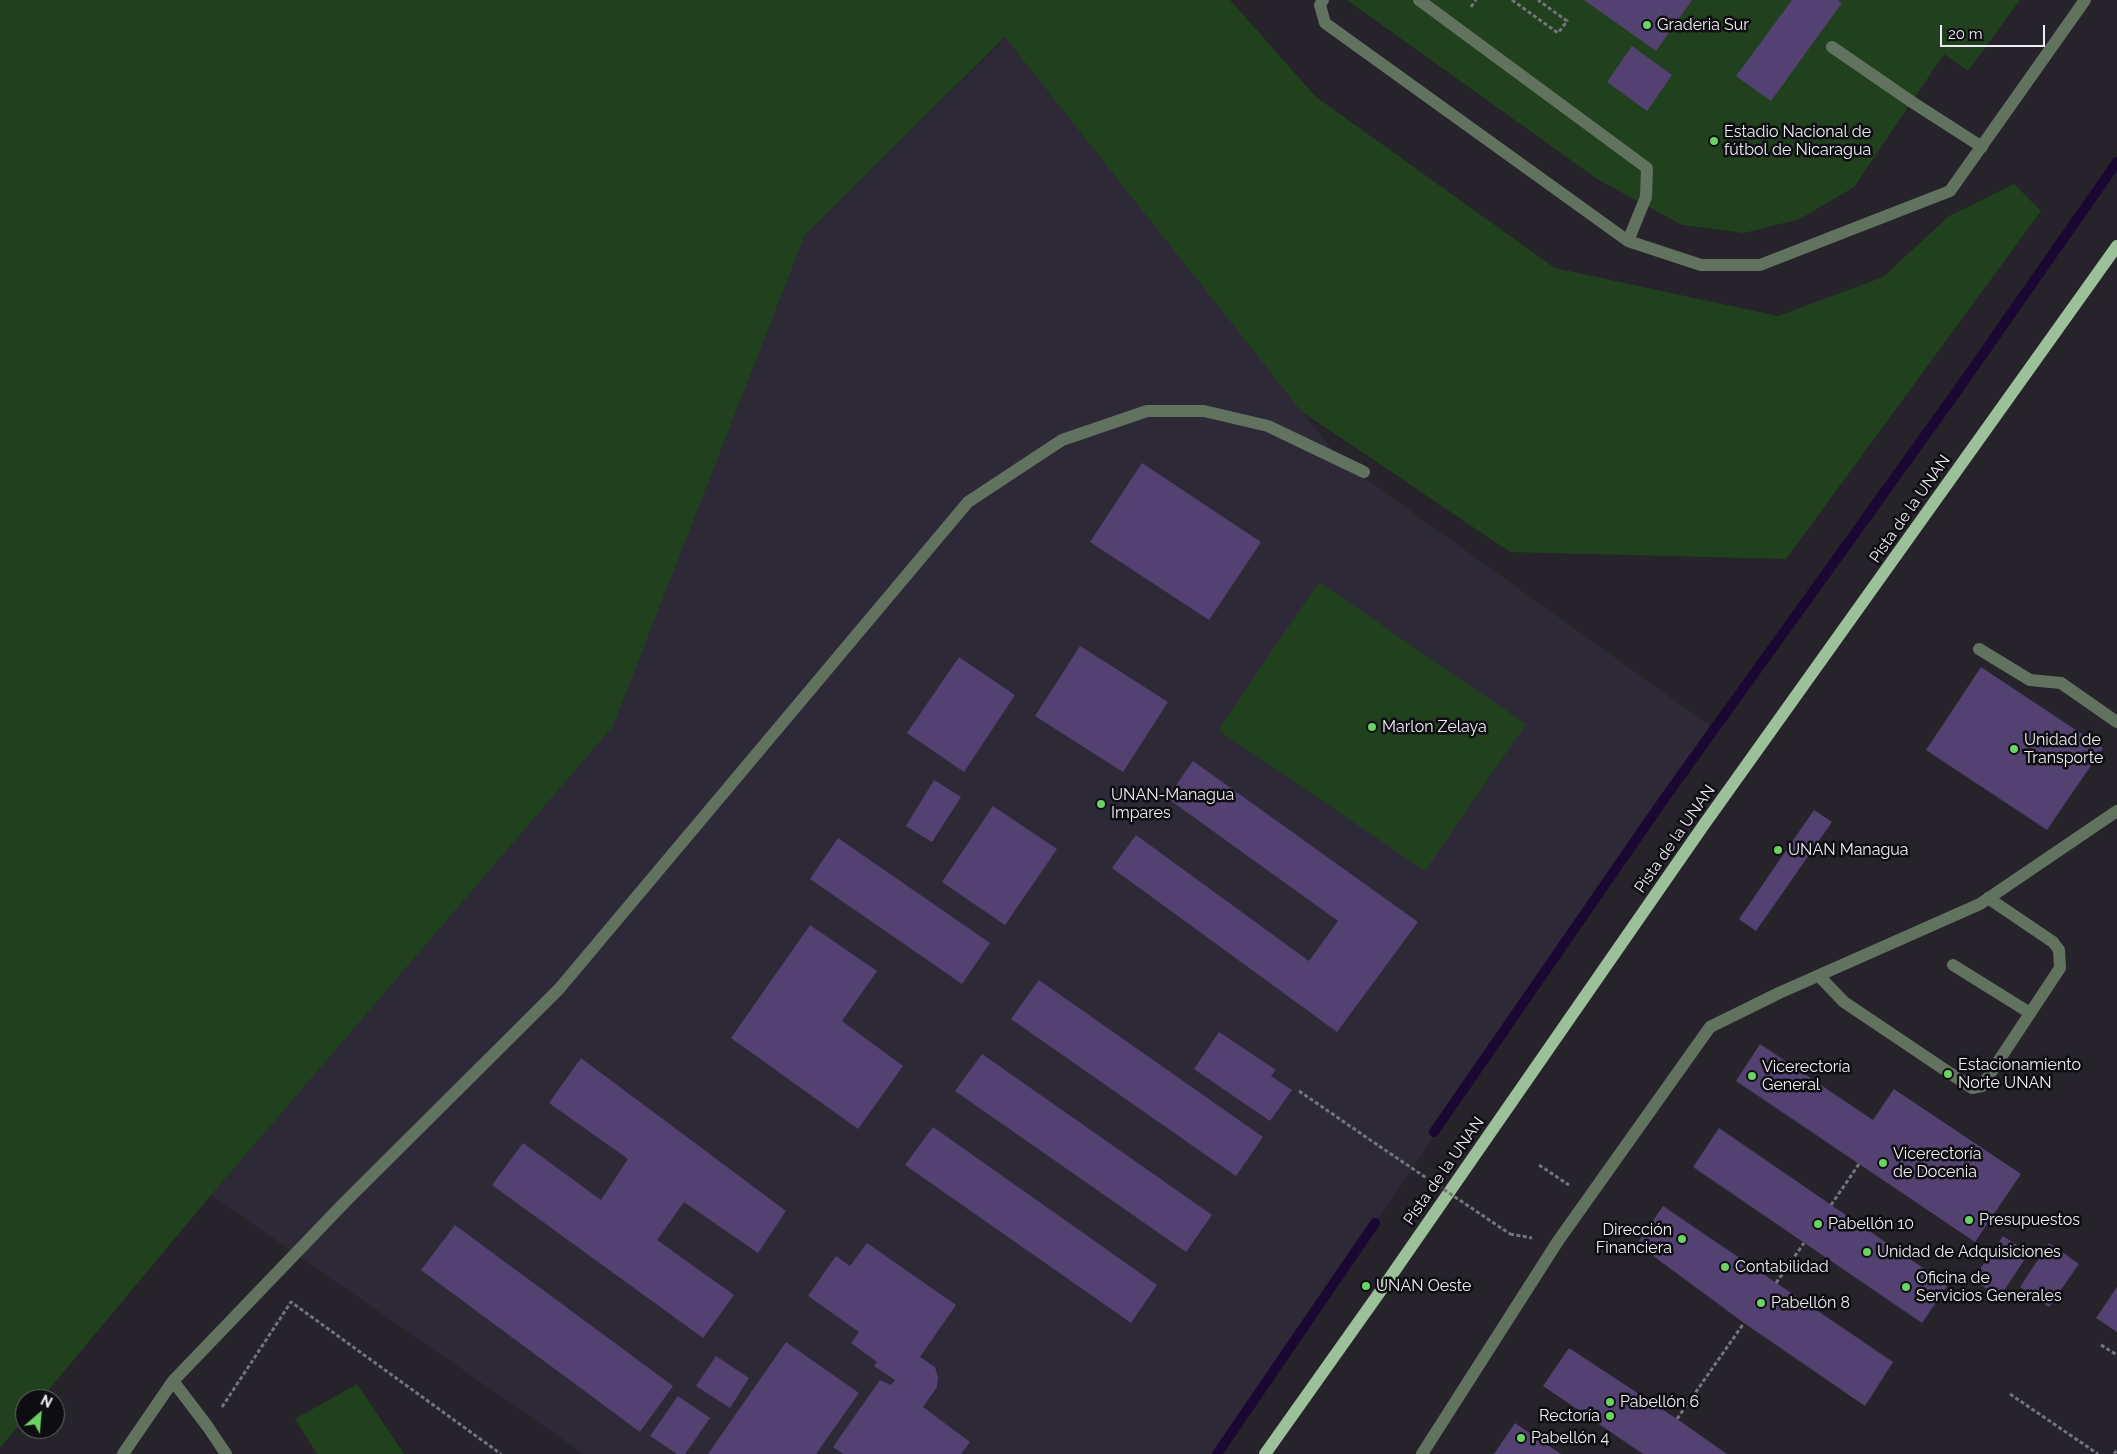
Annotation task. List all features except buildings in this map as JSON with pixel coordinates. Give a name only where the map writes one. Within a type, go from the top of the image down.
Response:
[{"type":"main road","name":"Pista de la UNAN","points":[[1265,1454],[1382,1289],[1703,826],[2117,246]]},
{"type":"street","points":[[1323,0],[1320,5],[1325,23],[1628,241],[1701,265],[1760,265],[1950,191],[2085,0]]},
{"type":"street","points":[[1419,0],[1647,168],[1646,197],[1628,241]]},
{"type":"street","points":[[1832,47],[1912,102],[1982,146]]},
{"type":"street","points":[[123,1454],[173,1382],[346,1202],[559,988],[968,502],[1062,440],[1147,411],[1204,411],[1268,426],[1364,472]]},
{"type":"street","points":[[1979,649],[2030,680],[2061,683],[2117,722]]},
{"type":"street","points":[[1422,1454],[1558,1241],[1710,1027],[1980,904],[2117,811]]},
{"type":"street","points":[[1819,976],[1844,1002],[1972,1088],[1982,1086],[2060,968],[2059,950],[2053,942],[1988,898]]},
{"type":"street","points":[[1953,964],[2030,1013]]},
{"type":"street","points":[[173,1382],[208,1427],[226,1454]]},
{"type":"path","points":[[1512,0],[1558,33],[1566,21],[1538,0]]},
{"type":"path","points":[[1299,1091],[1510,1234]]},
{"type":"path","points":[[1831,1205],[1859,1164]]},
{"type":"path","points":[[1539,1165],[1588,1198]]},
{"type":"path","points":[[1776,1283],[1804,1243]]},
{"type":"path","points":[[208,1427],[291,1302],[501,1454]]},
{"type":"path","points":[[1678,1419],[1744,1323]]},
{"type":"path","points":[[2102,1345],[2117,1355]]},
{"type":"path","points":[[2010,1394],[2098,1454]]},
{"type":"path","points":[[2114,1454],[2117,1450]]},
{"type":"shaded area","name":"UNAN-Managua Impares","points":[[1006,37],[1341,461],[1713,728],[1217,1454],[584,1454],[211,1195],[616,716],[805,235]]},
{"type":"green space","points":[[0,0],[1230,0],[1316,97],[1555,268],[1778,316],[1883,277],[1949,216],[2014,184],[2041,211],[1786,559],[1510,552],[1301,411],[1005,37],[805,235],[613,726],[211,1195],[49,1389],[15,1389],[15,1430],[0,1448]]},
{"type":"green space","name":"Estadio Nacional de fútbol de Nicaragua","points":[[1347,0],[2020,0],[1968,71],[1944,54],[1854,187],[1800,219],[1744,233],[1682,225],[1597,179]]},
{"type":"green space","name":"Marlon Zelaya","points":[[1319,582],[1526,724],[1425,871],[1218,730]]},
{"type":"green space","points":[[357,1384],[404,1454],[317,1454],[295,1419]]},
{"type":"waterway","points":[[1434,1132],[1664,799],[1955,394],[2117,162]]},
{"type":"waterway","points":[[1217,1454],[1375,1223]]},
{"type":"place","name":"Graderia Sur","points":[[1647,25]]},
{"type":"place","name":"Estadio Nacional de fútbol de Nicaragua","points":[[1714,141]]},
{"type":"place","name":"Marlon Zelaya","points":[[1372,727]]},
{"type":"place","name":"Unidad de Transporte","points":[[2014,749]]},
{"type":"place","name":"UNAN-Managua Impares","points":[[1101,804]]},
{"type":"place","name":"UNAN Managua","points":[[1778,850]]},
{"type":"place","name":"Estacionamiento Norte UNAN","points":[[1948,1074]]},
{"type":"place","name":"Vicerectoría General","points":[[1752,1076]]},
{"type":"place","name":"Vicerectoría de Docenia","points":[[1883,1163]]},
{"type":"place","name":"Presupuestos","points":[[1969,1220]]},
{"type":"place","name":"Pabellón 10","points":[[1818,1224]]},
{"type":"place","name":"Dirección Financiera","points":[[1682,1239]]},
{"type":"place","name":"Unidad de Adquisiciones","points":[[1867,1252]]},
{"type":"place","name":"Contabilidad","points":[[1725,1267]]},
{"type":"place","name":"UNAN Oeste","points":[[1366,1286]]},
{"type":"place","name":"Oficina de Servicios Generales","points":[[1906,1287]]},
{"type":"place","name":"Pabellón 8","points":[[1761,1303]]},
{"type":"place","name":"Pabellón 6","points":[[1610,1402]]},
{"type":"place","name":"Rectoría","points":[[1610,1416]]},
{"type":"place","name":"Pabellón 4","points":[[1521,1438]]}]
